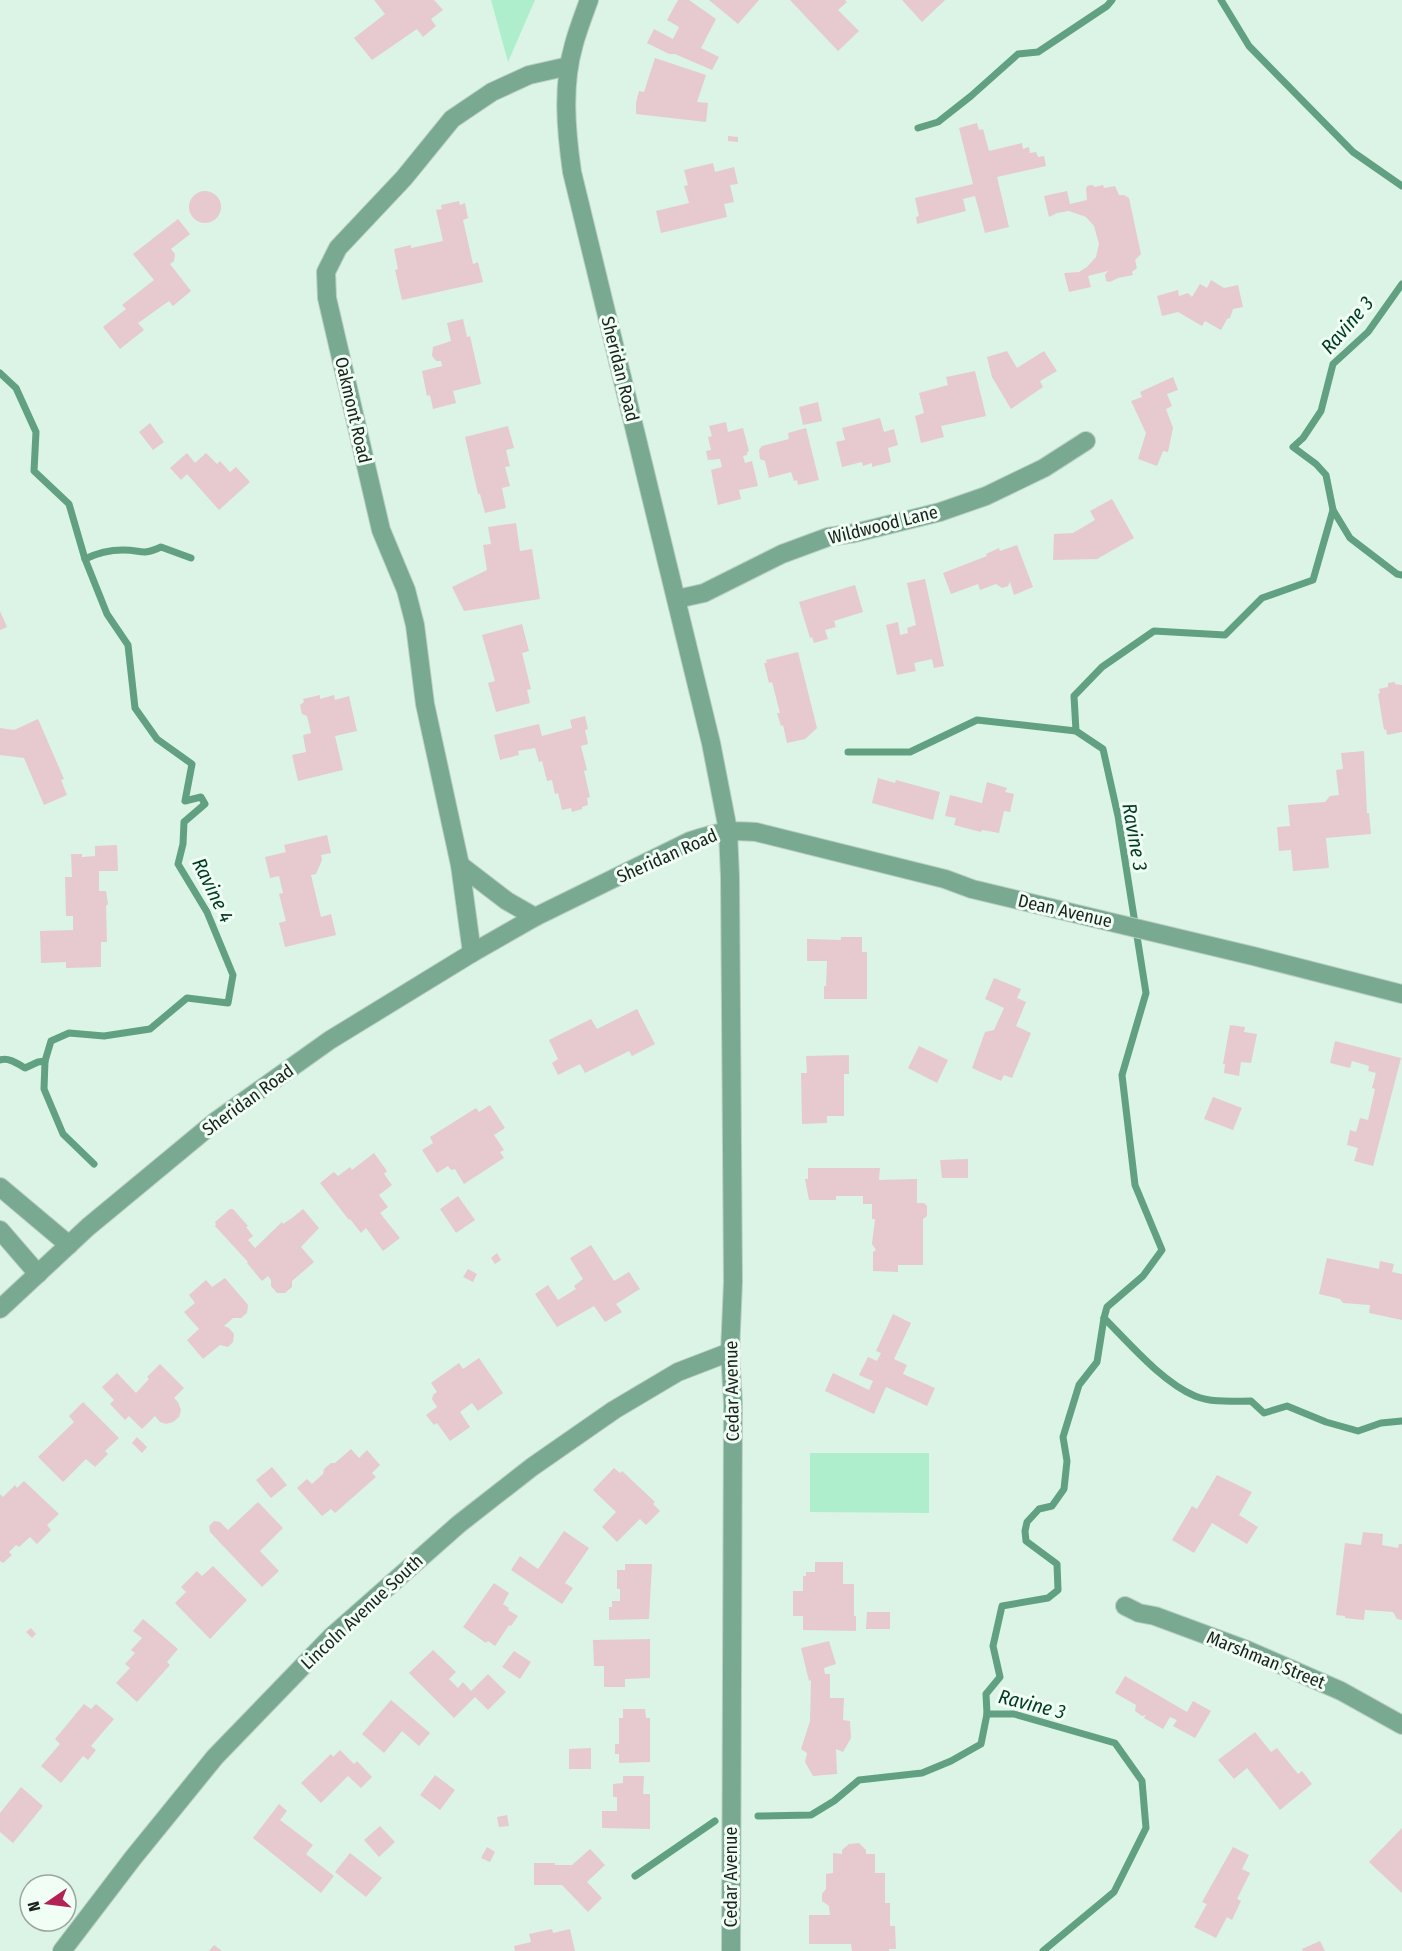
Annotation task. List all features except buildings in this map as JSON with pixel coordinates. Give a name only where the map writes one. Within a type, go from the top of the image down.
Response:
[{"type":"street","name":"Sheridan Road","points":[[0,1309],[88,1227],[216,1121],[330,1040],[535,917],[690,842],[715,832],[728,830],[711,743],[572,172],[568,146],[566,95],[569,66],[590,0]]},
{"type":"street","name":"Oakmont Road","points":[[472,953],[460,865],[425,704],[415,625],[406,590],[381,530],[327,298],[327,272],[338,248],[404,178],[452,119],[492,92],[529,75],[569,66]]},
{"type":"street","name":"Wildwood Lane","points":[[677,600],[704,593],[782,554],[828,537],[855,533],[940,512],[986,496],[1044,468],[1086,441]]},
{"type":"street","name":"Dean Avenue","points":[[728,830],[756,832],[945,879],[972,890],[1253,956],[1402,994]]},
{"type":"street","name":"Cedar Avenue","points":[[728,830],[734,1282],[730,1352],[733,1403],[731,1951]]},
{"type":"street","points":[[460,865],[507,901],[535,917]]},
{"type":"street","points":[[0,1187],[69,1245]]},
{"type":"street","points":[[0,1230],[38,1274]]},
{"type":"street","name":"Lincoln Avenue South","points":[[62,1951],[133,1858],[215,1757],[331,1637],[459,1524],[532,1467],[614,1410],[678,1372],[730,1352]]},
{"type":"street","name":"Marshman Street","points":[[1125,1606],[1139,1613],[1155,1616],[1247,1650],[1341,1691],[1402,1725]]},
{"type":"green space","points":[[491,0],[535,0],[508,62]]},
{"type":"green space","points":[[810,1453],[929,1453],[929,1513],[810,1512]]},
{"type":"waterway","points":[[918,128],[938,122],[1018,54],[1038,52],[1107,6],[1112,0]]},
{"type":"waterway","name":"Ravine 3","points":[[1221,0],[1249,46],[1353,152],[1402,186]]},
{"type":"waterway","name":"Ravine 3","points":[[1402,284],[1368,332],[1333,364],[1321,411],[1303,438],[1293,447],[1316,464],[1326,475],[1333,510],[1350,538],[1397,574],[1402,575]]},
{"type":"waterway","name":"Ravine 4","points":[[0,373],[16,388],[36,432],[34,471],[69,504],[85,559],[107,614],[128,645],[135,708],[157,739],[192,764],[185,801],[201,797],[205,804],[184,822],[183,844],[178,864],[207,912],[233,975],[228,1003],[187,998],[150,1029],[104,1036],[69,1033],[51,1041],[45,1061],[44,1089],[63,1134],[94,1164]]},
{"type":"waterway","name":"Ravine 3","points":[[1043,1951],[1114,1892],[1146,1828],[1142,1781],[1115,1743],[1014,1714],[987,1714],[986,1694],[1000,1677],[993,1646],[1002,1606],[1048,1598],[1058,1590],[1057,1564],[1026,1541],[1027,1522],[1039,1509],[1052,1506],[1064,1489],[1067,1461],[1063,1437],[1079,1385],[1097,1362],[1107,1307],[1143,1276],[1162,1250],[1135,1185],[1122,1075],[1146,993],[1118,816],[1103,749],[1076,731],[1074,696],[1102,667],[1154,631],[1225,635],[1262,598],[1313,580],[1333,510]]},
{"type":"waterway","points":[[85,559],[108,551],[145,552],[161,547],[191,558]]},
{"type":"waterway","points":[[848,752],[910,752],[977,720],[1076,731]]},
{"type":"waterway","points":[[0,1060],[10,1060],[25,1068],[45,1061]]},
{"type":"waterway","name":"Ravine 3","points":[[1104,1318],[1158,1372],[1195,1396],[1215,1401],[1251,1401],[1264,1413],[1287,1406],[1326,1422],[1358,1431],[1381,1423],[1402,1421]]},
{"type":"waterway","points":[[758,1816],[811,1815],[834,1801],[859,1780],[922,1773],[951,1761],[981,1744],[987,1714]]},
{"type":"waterway","points":[[635,1876],[715,1821]]}]
